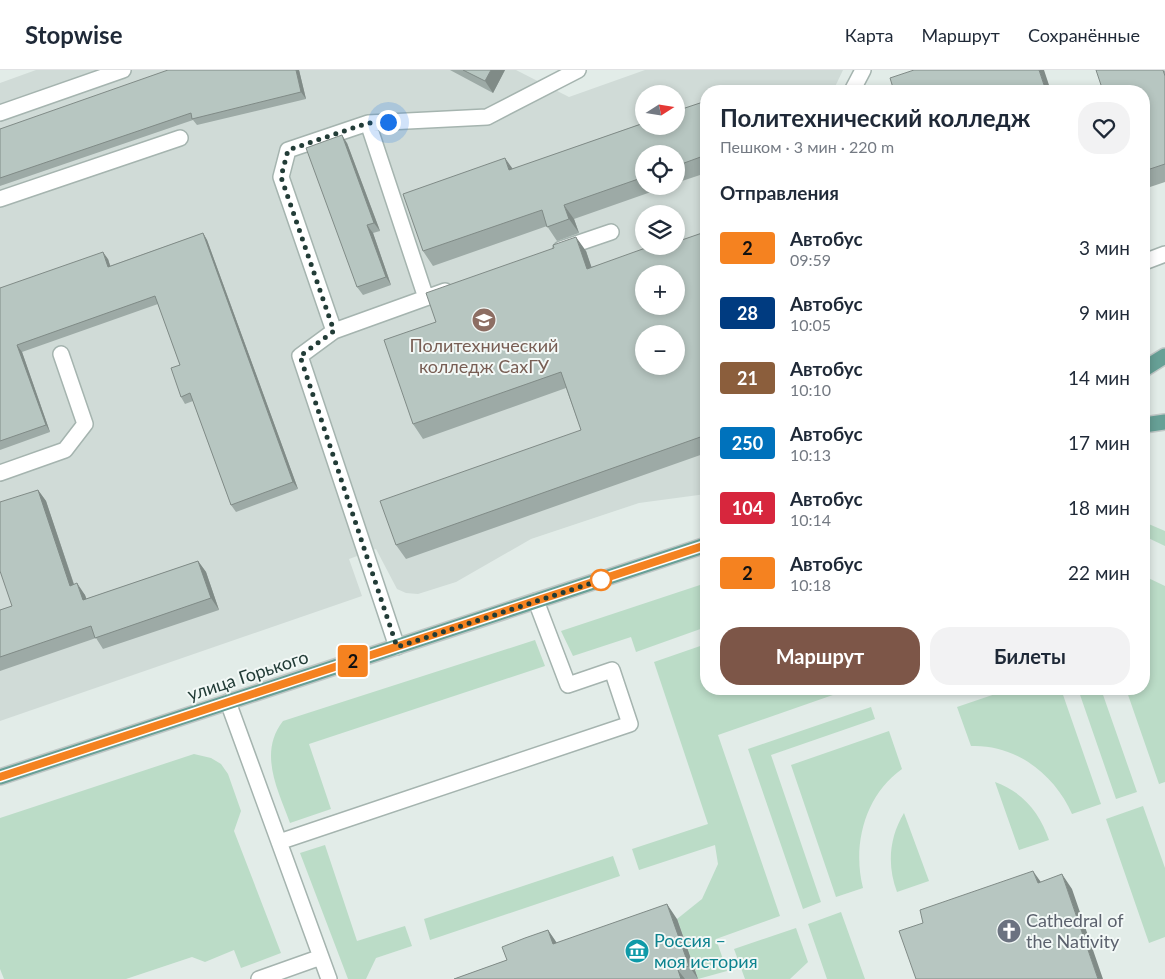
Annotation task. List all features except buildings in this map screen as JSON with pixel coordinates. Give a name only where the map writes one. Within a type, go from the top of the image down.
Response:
[{"type":"main road","points":[[1150,365],[1165,356]]},
{"type":"main road","points":[[1150,424],[1165,422]]},
{"type":"main road","name":"улица Горького","points":[[0,777],[700,547]]},
{"type":"street","points":[[0,113],[123,70]]},
{"type":"street","points":[[334,331],[281,177],[288,150],[368,123],[488,117],[578,70]]},
{"type":"street","points":[[855,85],[863,70]]},
{"type":"street","points":[[368,123],[426,298]]},
{"type":"street","points":[[0,199],[180,138]]},
{"type":"street","points":[[546,255],[610,232]]},
{"type":"street","points":[[1150,260],[1165,254]]},
{"type":"street","points":[[397,647],[300,356],[334,331],[463,284]]},
{"type":"street","points":[[0,473],[65,450],[85,424],[61,354]]},
{"type":"street","points":[[279,842],[630,724],[612,670],[568,685],[536,601]]},
{"type":"street","points":[[228,702],[329,979]]},
{"type":"street","points":[[259,979],[321,957]]},
{"type":"shaded area","points":[[36,70],[516,70],[569,97],[645,70],[843,70],[836,85],[700,85],[700,495],[639,503],[531,539],[456,582],[418,594],[406,593],[397,589],[376,549],[349,559],[362,596],[0,721],[0,83]]},
{"type":"green space","points":[[1150,525],[1165,531],[1165,546],[1150,539]]},
{"type":"green space","points":[[1150,579],[1165,586],[1165,782],[1159,784],[1128,695],[1150,695]]},
{"type":"green space","points":[[700,585],[700,629],[636,652],[631,637],[573,656],[561,631]]},
{"type":"green space","points":[[535,640],[545,666],[309,744],[331,809],[290,823],[276,785],[271,759],[276,733],[283,721]]},
{"type":"green space","points":[[700,646],[700,695],[833,695],[718,735],[780,916],[716,939],[727,971],[698,979],[677,919],[702,899],[718,864],[715,845],[639,870],[632,849],[708,824],[654,662]]},
{"type":"green space","points":[[992,695],[1063,695],[1101,804],[1072,814],[1065,800],[1055,787],[1032,765],[1018,756],[1003,750],[971,746],[957,707]]},
{"type":"green space","points":[[1080,695],[1103,695],[1137,792],[1116,799]]},
{"type":"green space","points":[[871,707],[875,719],[771,755],[821,902],[803,909],[748,749]]},
{"type":"green space","points":[[889,731],[902,769],[889,780],[879,793],[870,807],[864,822],[859,855],[863,888],[836,897],[791,765]]},
{"type":"green space","points":[[194,754],[211,758],[221,764],[228,774],[241,811],[234,831],[281,953],[241,968],[234,950],[205,962],[192,957],[126,979],[4,979],[0,969],[0,818]]},
{"type":"green space","points":[[995,782],[1014,791],[1029,805],[1041,821],[1049,840],[1019,850]]},
{"type":"green space","points":[[1143,806],[1165,868],[1165,937],[1149,943],[1106,819]]},
{"type":"green space","points":[[904,813],[929,881],[897,892],[892,872],[891,852],[895,832]]},
{"type":"green space","points":[[325,845],[357,941],[405,926],[412,946],[376,958],[366,979],[348,979],[300,853]]},
{"type":"green space","points":[[613,856],[620,876],[430,940],[424,919]]},
{"type":"green space","points":[[841,912],[865,979],[827,979],[808,924]]},
{"type":"green space","points":[[796,928],[808,962],[790,979],[745,979],[734,949]]},
{"type":"bus line","name":"2","points":[[0,777],[700,547]]},
{"type":"place","name":"Политехнический колледж СахГУ","points":[[484,320]]},
{"type":"place","name":"Cathedral of the Nativity","points":[[1009,931]]},
{"type":"place","name":"Россия – моя история","points":[[637,951]]},
{"type":"route","points":[[388,122],[368,123],[288,150],[281,177],[334,331],[300,356],[397,647],[601,580]]}]
